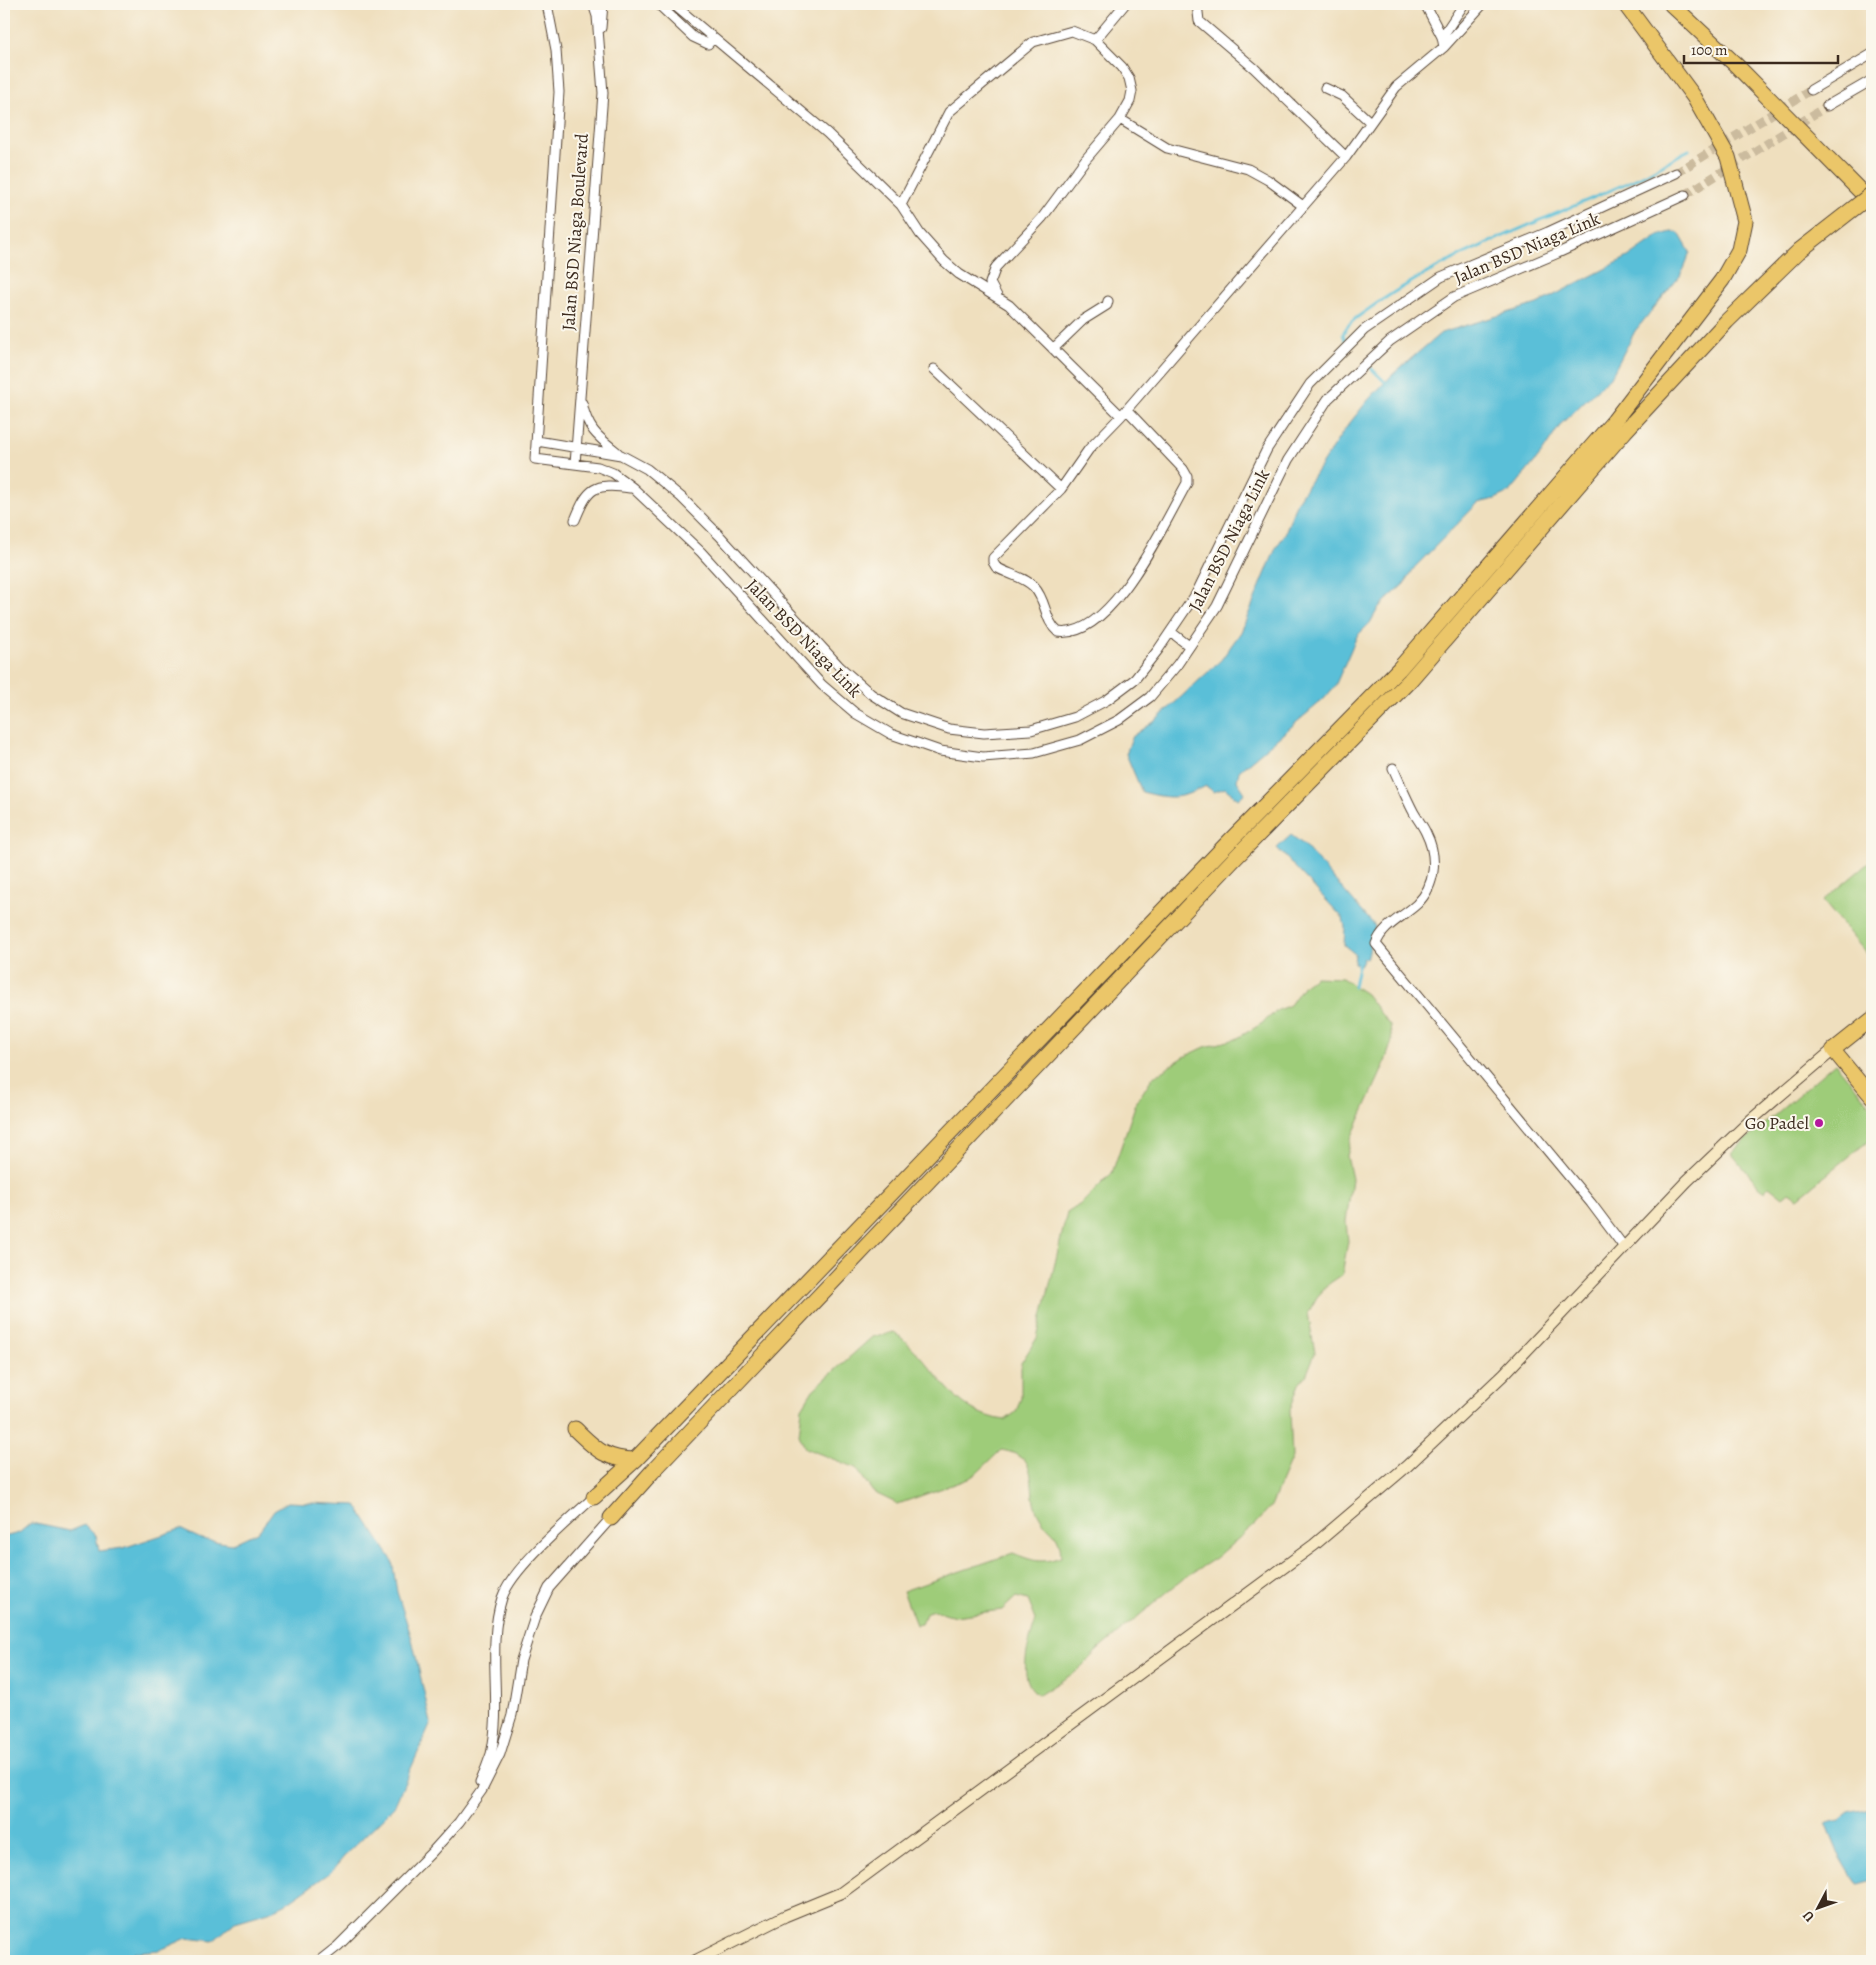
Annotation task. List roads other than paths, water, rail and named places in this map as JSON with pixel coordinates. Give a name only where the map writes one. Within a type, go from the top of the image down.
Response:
[{"type":"highway","points":[[594,1497],[635,1460],[1225,846],[1399,669],[1614,421],[1722,280],[1739,250],[1745,221],[1728,157],[1694,97],[1625,4]]},
{"type":"highway","points":[[1671,4],[1736,65],[1872,203]]},
{"type":"highway","points":[[611,1518],[652,1472],[1230,863],[1410,680],[1625,431],[1727,321],[1799,251],[1872,194]]},
{"type":"highway","points":[[575,1429],[599,1452],[624,1460],[635,1460]]},
{"type":"main road","points":[[695,1961],[785,1916],[841,1893],[1314,1545],[1408,1466],[1504,1374],[1624,1247],[1751,1120],[1872,1019]]},
{"type":"main road","points":[[1833,1050],[1872,1097]]},
{"type":"street","name":"Jalan BSD Niaga Boulevard","points":[[535,459],[559,92],[556,50],[546,4]]},
{"type":"street","name":"Jalan BSD Niaga Boulevard","points":[[575,464],[603,93],[597,16],[593,4]]},
{"type":"street","points":[[599,44],[603,4]]},
{"type":"street","points":[[658,4],[693,37],[708,44],[713,38]]},
{"type":"street","points":[[673,4],[827,134],[901,205],[920,234],[944,261],[959,274],[1009,305],[1053,349],[1124,413],[1183,469],[1187,476],[1187,483],[1122,595],[1102,616],[1067,634],[1058,632],[1051,626],[1044,602],[1036,589],[1030,583],[999,569],[993,562],[995,555],[1061,489],[1089,449],[1124,413],[1346,157],[1396,87],[1444,47],[1483,4]]},
{"type":"street","points":[[1095,40],[1125,4]]},
{"type":"street","points":[[1197,4],[1199,21],[1254,68],[1346,157]]},
{"type":"street","points":[[1425,4],[1442,37],[1444,47]]},
{"type":"street","points":[[1442,37],[1464,4]]},
{"type":"street","points":[[901,205],[949,112],[1033,42],[1072,31],[1095,40],[1122,67],[1129,78],[1132,91],[1130,101],[1120,119],[1085,160],[1042,218],[996,267],[990,283],[997,296]]},
{"type":"street","points":[[1811,90],[1872,54]]},
{"type":"street","points":[[1828,106],[1872,80]]},
{"type":"street","points":[[1325,88],[1342,96],[1370,122]]},
{"type":"street","points":[[1120,119],[1167,148],[1248,169],[1268,180],[1303,206]]},
{"type":"street","name":"Jalan BSD Niaga Link","points":[[537,441],[621,455],[646,469],[681,498],[719,535],[840,667],[871,694],[902,712],[949,729],[984,733],[1031,730],[1075,717],[1107,700],[1135,679],[1171,632],[1196,594],[1267,449],[1310,384],[1364,330],[1442,277],[1548,232],[1676,173]]},
{"type":"street","name":"Jalan BSD Niaga Link","points":[[535,459],[598,467],[613,473],[633,488],[700,552],[822,685],[855,713],[891,734],[940,751],[983,757],[1034,753],[1080,740],[1119,720],[1150,697],[1217,606],[1288,460],[1328,399],[1390,341],[1454,297],[1558,253],[1685,195]]},
{"type":"street","points":[[1053,349],[1083,320],[1100,312],[1107,305],[1108,300]]},
{"type":"street","points":[[934,369],[1014,447],[1061,489]]},
{"type":"street","points":[[580,393],[586,421],[595,435],[621,455]]},
{"type":"street","points":[[575,520],[585,496],[597,488],[612,485],[633,488]]},
{"type":"street","points":[[1171,632],[1189,646]]},
{"type":"street","points":[[1393,768],[1415,814],[1426,832],[1433,850],[1434,870],[1429,889],[1418,903],[1379,935],[1376,944],[1591,1203],[1624,1247]]},
{"type":"street","points":[[459,1822],[478,1789],[491,1753],[494,1714],[495,1647],[502,1597],[523,1566],[594,1497]]},
{"type":"street","points":[[319,1961],[398,1886],[459,1822],[482,1790],[500,1754],[512,1715],[521,1660],[535,1617],[549,1588],[611,1518]]},
{"type":"water","points":[[1671,232],[1679,233],[1690,252],[1680,276],[1635,331],[1612,375],[1561,424],[1542,453],[1510,492],[1495,499],[1478,503],[1414,568],[1405,583],[1379,607],[1370,623],[1357,636],[1335,686],[1324,699],[1239,771],[1237,781],[1245,793],[1238,799],[1225,788],[1214,792],[1206,786],[1188,794],[1174,797],[1142,792],[1126,754],[1132,737],[1155,721],[1221,660],[1241,632],[1276,548],[1285,534],[1297,501],[1345,429],[1368,400],[1393,374],[1441,333],[1537,304],[1628,257],[1658,236]]},
{"type":"water","points":[[1291,835],[1304,845],[1375,926],[1367,959],[1364,958],[1361,965],[1354,963],[1355,954],[1344,945],[1345,927],[1343,918],[1277,848]]},
{"type":"water","points":[[288,1502],[356,1505],[392,1560],[397,1592],[412,1639],[431,1723],[394,1807],[348,1852],[331,1872],[287,1903],[269,1912],[235,1922],[213,1941],[187,1938],[160,1950],[135,1952],[123,1961],[4,1961],[4,1537],[19,1533],[31,1523],[70,1531],[85,1525],[96,1536],[99,1551],[123,1548],[180,1529],[201,1539],[232,1544],[259,1531],[274,1510]]},
{"type":"water","points":[[1872,1808],[1872,1880],[1857,1884],[1837,1850],[1826,1823],[1840,1820],[1849,1813]]},
{"type":"waterway","points":[[1345,340],[1343,334],[1357,317],[1407,284],[1473,250],[1642,176],[1689,150]]},
{"type":"waterway","points":[[1371,368],[1385,382]]},
{"type":"waterway","points":[[1354,986],[1359,961]]},
{"type":"tunnel","points":[[1676,173],[1811,90]]},
{"type":"tunnel","points":[[1685,195],[1827,106]]},
{"type":"place","name":"Go Padel","points":[[1819,1123]]}]
